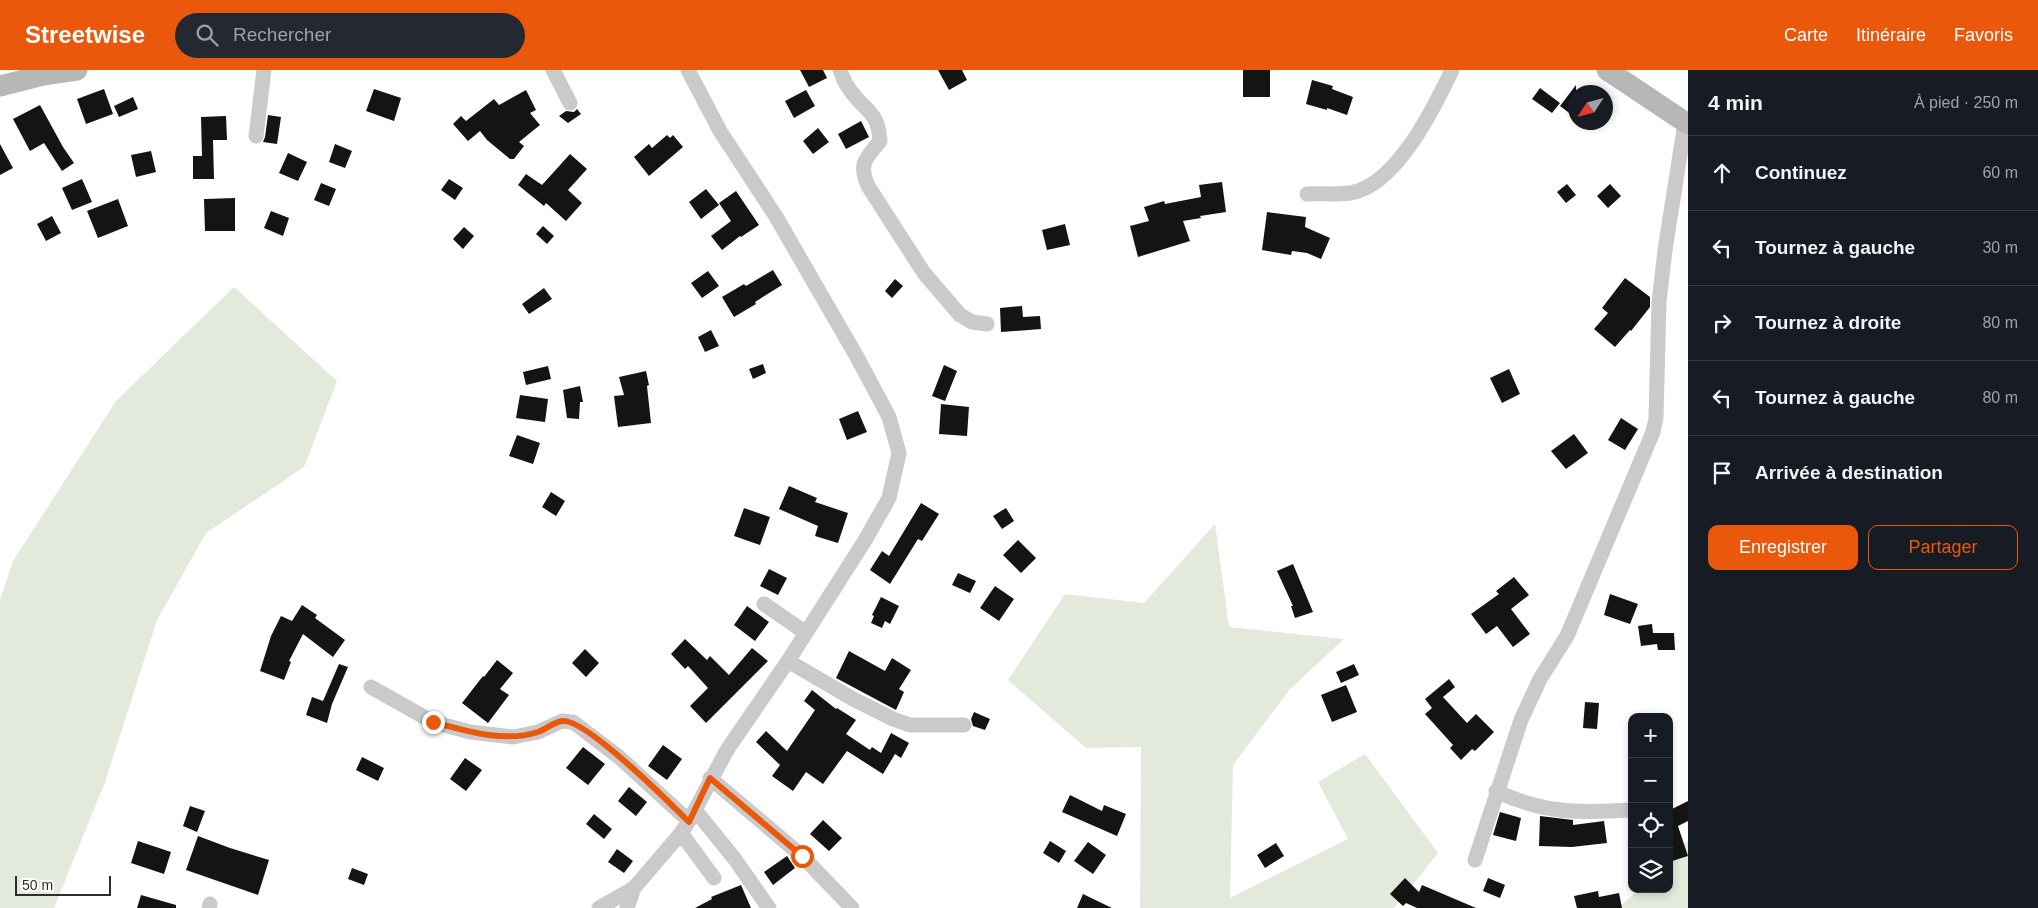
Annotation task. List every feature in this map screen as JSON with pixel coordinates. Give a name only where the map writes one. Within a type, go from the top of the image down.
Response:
[{"type":"street","points":[[0,86],[22,75],[77,70]]},
{"type":"street","points":[[256,136],[264,70]]},
{"type":"street","points":[[553,70],[570,103]]},
{"type":"street","points":[[627,908],[634,888],[688,822],[710,778],[727,750],[806,633],[889,498],[899,452],[889,417],[857,357],[774,215],[720,130],[688,70]]},
{"type":"street","points":[[840,70],[854,96],[868,109],[876,120],[879,132],[880,141],[862,164],[863,174],[868,186],[924,272],[960,315],[972,322],[987,324]]},
{"type":"street","points":[[1307,194],[1350,193],[1365,188],[1378,179],[1412,144],[1452,70]]},
{"type":"street","points":[[1475,860],[1520,720],[1540,679],[1567,636],[1653,432],[1656,418],[1659,302],[1665,250],[1687,123],[1607,70]]},
{"type":"street","points":[[764,604],[806,633]]},
{"type":"street","points":[[788,661],[853,699],[893,719],[910,725],[964,725]]},
{"type":"street","points":[[371,686],[433,722],[470,732],[514,737],[538,732],[562,721],[573,722],[619,756],[688,822],[734,858],[769,908]]},
{"type":"street","points":[[710,778],[802,856],[852,908]]},
{"type":"street","points":[[1496,791],[1526,804],[1553,810],[1591,812],[1628,810]]},
{"type":"street","points":[[688,822],[714,878]]},
{"type":"street","points":[[599,908],[634,888]]},
{"type":"shaded area","points":[[234,287],[337,381],[304,467],[206,533],[157,620],[105,782],[54,908],[0,908],[0,600],[13,561],[116,401]]},
{"type":"shaded area","points":[[1215,524],[1229,627],[1344,639],[1290,689],[1233,765],[1230,898],[1348,839],[1318,782],[1365,754],[1438,853],[1394,908],[1140,908],[1141,747],[1086,748],[1008,680],[1065,594],[1144,603]]},
{"type":"shaded area","points":[[1688,840],[1688,908],[1617,908],[1636,893],[1673,893],[1673,861]]},
{"type":"building","points":[[800,70],[823,70],[827,78],[809,87]]},
{"type":"building","points":[[938,70],[962,70],[967,80],[949,90]]},
{"type":"building","points":[[1243,70],[1270,70],[1270,97],[1243,97]]},
{"type":"building","points":[[1312,80],[1333,86],[1332,89],[1353,97],[1347,115],[1327,108],[1327,110],[1306,104]]},
{"type":"building","points":[[1540,88],[1560,103],[1552,113],[1532,99]]},
{"type":"building","points":[[104,89],[113,114],[86,124],[77,99]]},
{"type":"building","points":[[374,89],[401,98],[394,121],[366,111]]},
{"type":"building","points":[[526,90],[536,110],[530,113],[540,125],[519,142],[524,146],[514,159],[510,159],[487,140],[480,131],[468,141],[453,124],[461,116],[466,121],[494,99],[499,105]]},
{"type":"building","points":[[806,90],[815,106],[794,118],[785,101]]},
{"type":"building","points":[[1568,96],[1568,112],[1560,106]]},
{"type":"building","points":[[133,97],[138,109],[119,117],[114,106]]},
{"type":"building","points":[[40,105],[74,163],[62,171],[44,143],[30,151],[13,119]]},
{"type":"building","points":[[577,109],[581,114],[568,123],[559,116],[566,111],[574,112]]},
{"type":"building","points":[[268,115],[281,117],[277,144],[263,142]]},
{"type":"building","points":[[226,116],[227,140],[213,140],[214,179],[193,179],[193,156],[202,156],[201,117]]},
{"type":"building","points":[[861,121],[869,137],[846,149],[838,134]]},
{"type":"building","points":[[818,128],[829,142],[813,154],[803,141]]},
{"type":"building","points":[[667,135],[670,138],[673,135],[683,147],[649,176],[634,157],[649,144],[652,148]]},
{"type":"building","points":[[0,144],[13,168],[0,175]]},
{"type":"building","points":[[335,144],[352,151],[345,168],[329,162]]},
{"type":"building","points":[[151,151],[156,172],[136,177],[131,155]]},
{"type":"building","points":[[288,153],[307,162],[298,181],[279,173]]},
{"type":"building","points":[[570,154],[587,169],[568,190],[582,203],[566,221],[546,203],[544,206],[518,185],[526,174],[542,185]]},
{"type":"building","points":[[82,179],[92,202],[72,210],[62,188]]},
{"type":"building","points":[[449,179],[463,188],[455,200],[441,190]]},
{"type":"building","points":[[1222,182],[1226,212],[1183,221],[1190,241],[1138,257],[1130,226],[1149,221],[1144,207],[1164,201],[1165,204],[1201,197],[1199,185]]},
{"type":"building","points":[[321,183],[336,189],[329,206],[314,200]]},
{"type":"building","points":[[1567,184],[1576,195],[1566,203],[1557,192]]},
{"type":"building","points":[[1610,184],[1621,196],[1608,208],[1597,196]]},
{"type":"building","points":[[706,189],[719,205],[701,219],[689,202]]},
{"type":"building","points":[[736,191],[759,225],[740,236],[722,250],[711,236],[731,221],[719,203]]},
{"type":"building","points":[[235,198],[235,231],[205,231],[204,199]]},
{"type":"building","points":[[118,199],[128,226],[98,238],[87,211]]},
{"type":"building","points":[[271,211],[289,218],[283,236],[264,228]]},
{"type":"building","points":[[1267,212],[1306,217],[1305,227],[1330,238],[1321,259],[1307,253],[1292,251],[1291,255],[1262,250]]},
{"type":"building","points":[[52,216],[61,233],[46,241],[37,224]]},
{"type":"building","points":[[1065,224],[1070,245],[1047,250],[1042,230]]},
{"type":"building","points":[[543,226],[554,236],[547,244],[536,234]]},
{"type":"building","points":[[464,227],[474,236],[463,249],[453,239]]},
{"type":"building","points":[[773,270],[782,285],[734,317],[722,297],[744,284],[746,286]]},
{"type":"building","points":[[708,271],[719,286],[702,298],[691,283]]},
{"type":"building","points":[[1625,278],[1650,297],[1650,307],[1631,331],[1615,347],[1594,329],[1608,313],[1602,308]]},
{"type":"building","points":[[895,279],[903,286],[892,298],[885,291]]},
{"type":"building","points":[[544,288],[552,299],[529,314],[522,304]]},
{"type":"building","points":[[1022,306],[1023,317],[1040,316],[1041,329],[1001,332],[1000,308]]},
{"type":"building","points":[[711,330],[719,346],[705,352],[698,337]]},
{"type":"building","points":[[763,364],[766,373],[753,379],[749,369]]},
{"type":"building","points":[[944,365],[957,371],[945,401],[932,396]]},
{"type":"building","points":[[548,366],[551,379],[526,385],[523,372]]},
{"type":"building","points":[[1509,369],[1520,394],[1502,403],[1490,378]]},
{"type":"building","points":[[646,371],[649,385],[647,386],[651,423],[618,427],[614,396],[624,395],[619,377]]},
{"type":"building","points":[[580,386],[583,402],[580,402],[579,419],[567,418],[563,390]]},
{"type":"building","points":[[520,395],[548,399],[545,422],[516,418]]},
{"type":"building","points":[[941,404],[969,407],[967,436],[939,434]]},
{"type":"building","points":[[858,411],[867,432],[847,440],[839,419]]},
{"type":"building","points":[[1621,418],[1638,429],[1625,450],[1608,440]]},
{"type":"building","points":[[1574,434],[1588,453],[1566,469],[1551,451]]},
{"type":"building","points":[[517,435],[540,443],[533,464],[509,456]]},
{"type":"building","points":[[789,486],[817,498],[815,502],[848,513],[838,543],[815,536],[818,526],[779,509]]},
{"type":"building","points":[[551,492],[565,501],[556,516],[542,507]]},
{"type":"building","points":[[921,503],[939,514],[922,541],[918,539],[890,584],[870,570],[882,551],[889,556]]},
{"type":"building","points":[[744,508],[770,517],[760,545],[734,536]]},
{"type":"building","points":[[1006,508],[1014,521],[1002,529],[993,516]]},
{"type":"building","points":[[1018,540],[1036,558],[1021,573],[1003,555]]},
{"type":"building","points":[[1293,564],[1313,612],[1295,618],[1291,606],[1293,606],[1277,571]]},
{"type":"building","points":[[769,569],[787,578],[778,595],[760,586]]},
{"type":"building","points":[[958,573],[976,581],[970,593],[952,585]]},
{"type":"building","points":[[1514,577],[1529,595],[1511,609],[1530,634],[1513,647],[1497,626],[1486,634],[1471,614],[1499,594],[1496,591]]},
{"type":"building","points":[[995,586],[1014,599],[999,621],[980,608]]},
{"type":"building","points":[[1610,594],[1638,604],[1630,624],[1604,615]]},
{"type":"building","points":[[881,597],[899,606],[890,624],[885,621],[882,628],[871,623],[874,616],[872,615]]},
{"type":"building","points":[[302,605],[317,615],[315,618],[345,640],[333,657],[303,634],[289,661],[291,662],[284,680],[260,671],[271,636],[281,616],[292,621]]},
{"type":"building","points":[[747,606],[769,622],[755,641],[734,625]]},
{"type":"building","points":[[1652,624],[1653,633],[1674,633],[1675,650],[1658,650],[1657,644],[1641,646],[1638,626]]},
{"type":"building","points":[[685,639],[707,660],[710,656],[729,675],[752,648],[768,661],[706,723],[690,706],[708,688],[688,666],[685,669],[671,654]]},
{"type":"building","points":[[585,649],[599,663],[586,677],[572,663]]},
{"type":"building","points":[[849,651],[885,671],[892,658],[911,670],[899,689],[904,692],[896,710],[836,678]]},
{"type":"building","points":[[497,660],[513,673],[500,689],[509,695],[488,723],[462,703]]},
{"type":"building","points":[[339,664],[348,667],[332,704],[327,723],[306,715],[312,697],[323,701]]},
{"type":"building","points":[[1354,664],[1359,675],[1341,683],[1336,672]]},
{"type":"building","points":[[1449,679],[1455,687],[1443,697],[1467,723],[1476,714],[1494,732],[1475,751],[1472,749],[1461,760],[1450,748],[1453,745],[1425,714],[1432,708],[1425,699]]},
{"type":"building","points":[[1346,685],[1357,712],[1332,722],[1321,695]]},
{"type":"building","points":[[812,690],[836,709],[856,720],[846,734],[870,750],[872,747],[881,753],[891,733],[909,743],[901,758],[895,754],[883,774],[847,751],[823,784],[806,772],[793,791],[772,776],[780,765],[756,742],[766,731],[787,751],[815,710],[804,701]]},
{"type":"building","points":[[1585,702],[1599,703],[1597,729],[1583,728]]},
{"type":"building","points":[[974,712],[990,719],[985,730],[973,726],[971,719]]},
{"type":"building","points":[[663,745],[682,759],[667,780],[648,766]]},
{"type":"building","points":[[583,747],[605,764],[588,785],[566,768]]},
{"type":"building","points":[[362,757],[384,768],[378,781],[356,770]]},
{"type":"building","points":[[465,758],[482,770],[466,791],[450,779]]},
{"type":"building","points":[[629,787],[647,802],[636,816],[618,801]]},
{"type":"building","points":[[1070,795],[1102,811],[1104,805],[1126,814],[1117,836],[1062,812]]},
{"type":"building","points":[[1688,801],[1688,821],[1678,826],[1688,856],[1673,861],[1673,848],[1673,808]]},
{"type":"building","points":[[190,806],[205,811],[197,832],[183,826]]},
{"type":"building","points":[[1500,812],[1521,818],[1516,841],[1493,835]]},
{"type":"building","points":[[594,814],[612,829],[604,839],[586,824]]},
{"type":"building","points":[[1540,816],[1573,820],[1573,825],[1604,821],[1607,843],[1572,847],[1539,846]]},
{"type":"building","points":[[823,820],[842,838],[829,851],[810,834]]},
{"type":"building","points":[[198,836],[269,860],[258,895],[186,870]]},
{"type":"building","points":[[138,841],[171,852],[164,874],[131,863]]},
{"type":"building","points":[[1050,841],[1066,851],[1059,863],[1043,853]]},
{"type":"building","points":[[1088,842],[1106,855],[1093,874],[1074,861]]},
{"type":"building","points":[[1276,843],[1284,856],[1265,868],[1257,855]]},
{"type":"building","points":[[617,849],[633,861],[624,873],[608,862]]},
{"type":"building","points":[[787,856],[795,868],[773,885],[764,872]]},
{"type":"building","points":[[352,868],[368,874],[364,885],[348,879]]},
{"type":"building","points":[[1405,878],[1419,892],[1422,885],[1476,908],[1417,908],[1406,903],[1403,906],[1390,894]]},
{"type":"building","points":[[1488,878],[1505,885],[1500,898],[1483,891]]},
{"type":"building","points":[[741,885],[751,908],[695,908],[712,899],[711,897]]},
{"type":"building","points":[[1598,891],[1599,897],[1619,893],[1622,908],[1577,908],[1574,896]]},
{"type":"building","points":[[1083,894],[1112,908],[1077,908]]},
{"type":"building","points":[[141,895],[176,905],[176,908],[137,908]]},
{"type":"route","points":[[433,722],[470,732],[514,737],[538,732],[562,721],[573,722],[619,756],[689,822],[710,778],[802,856]]}]
